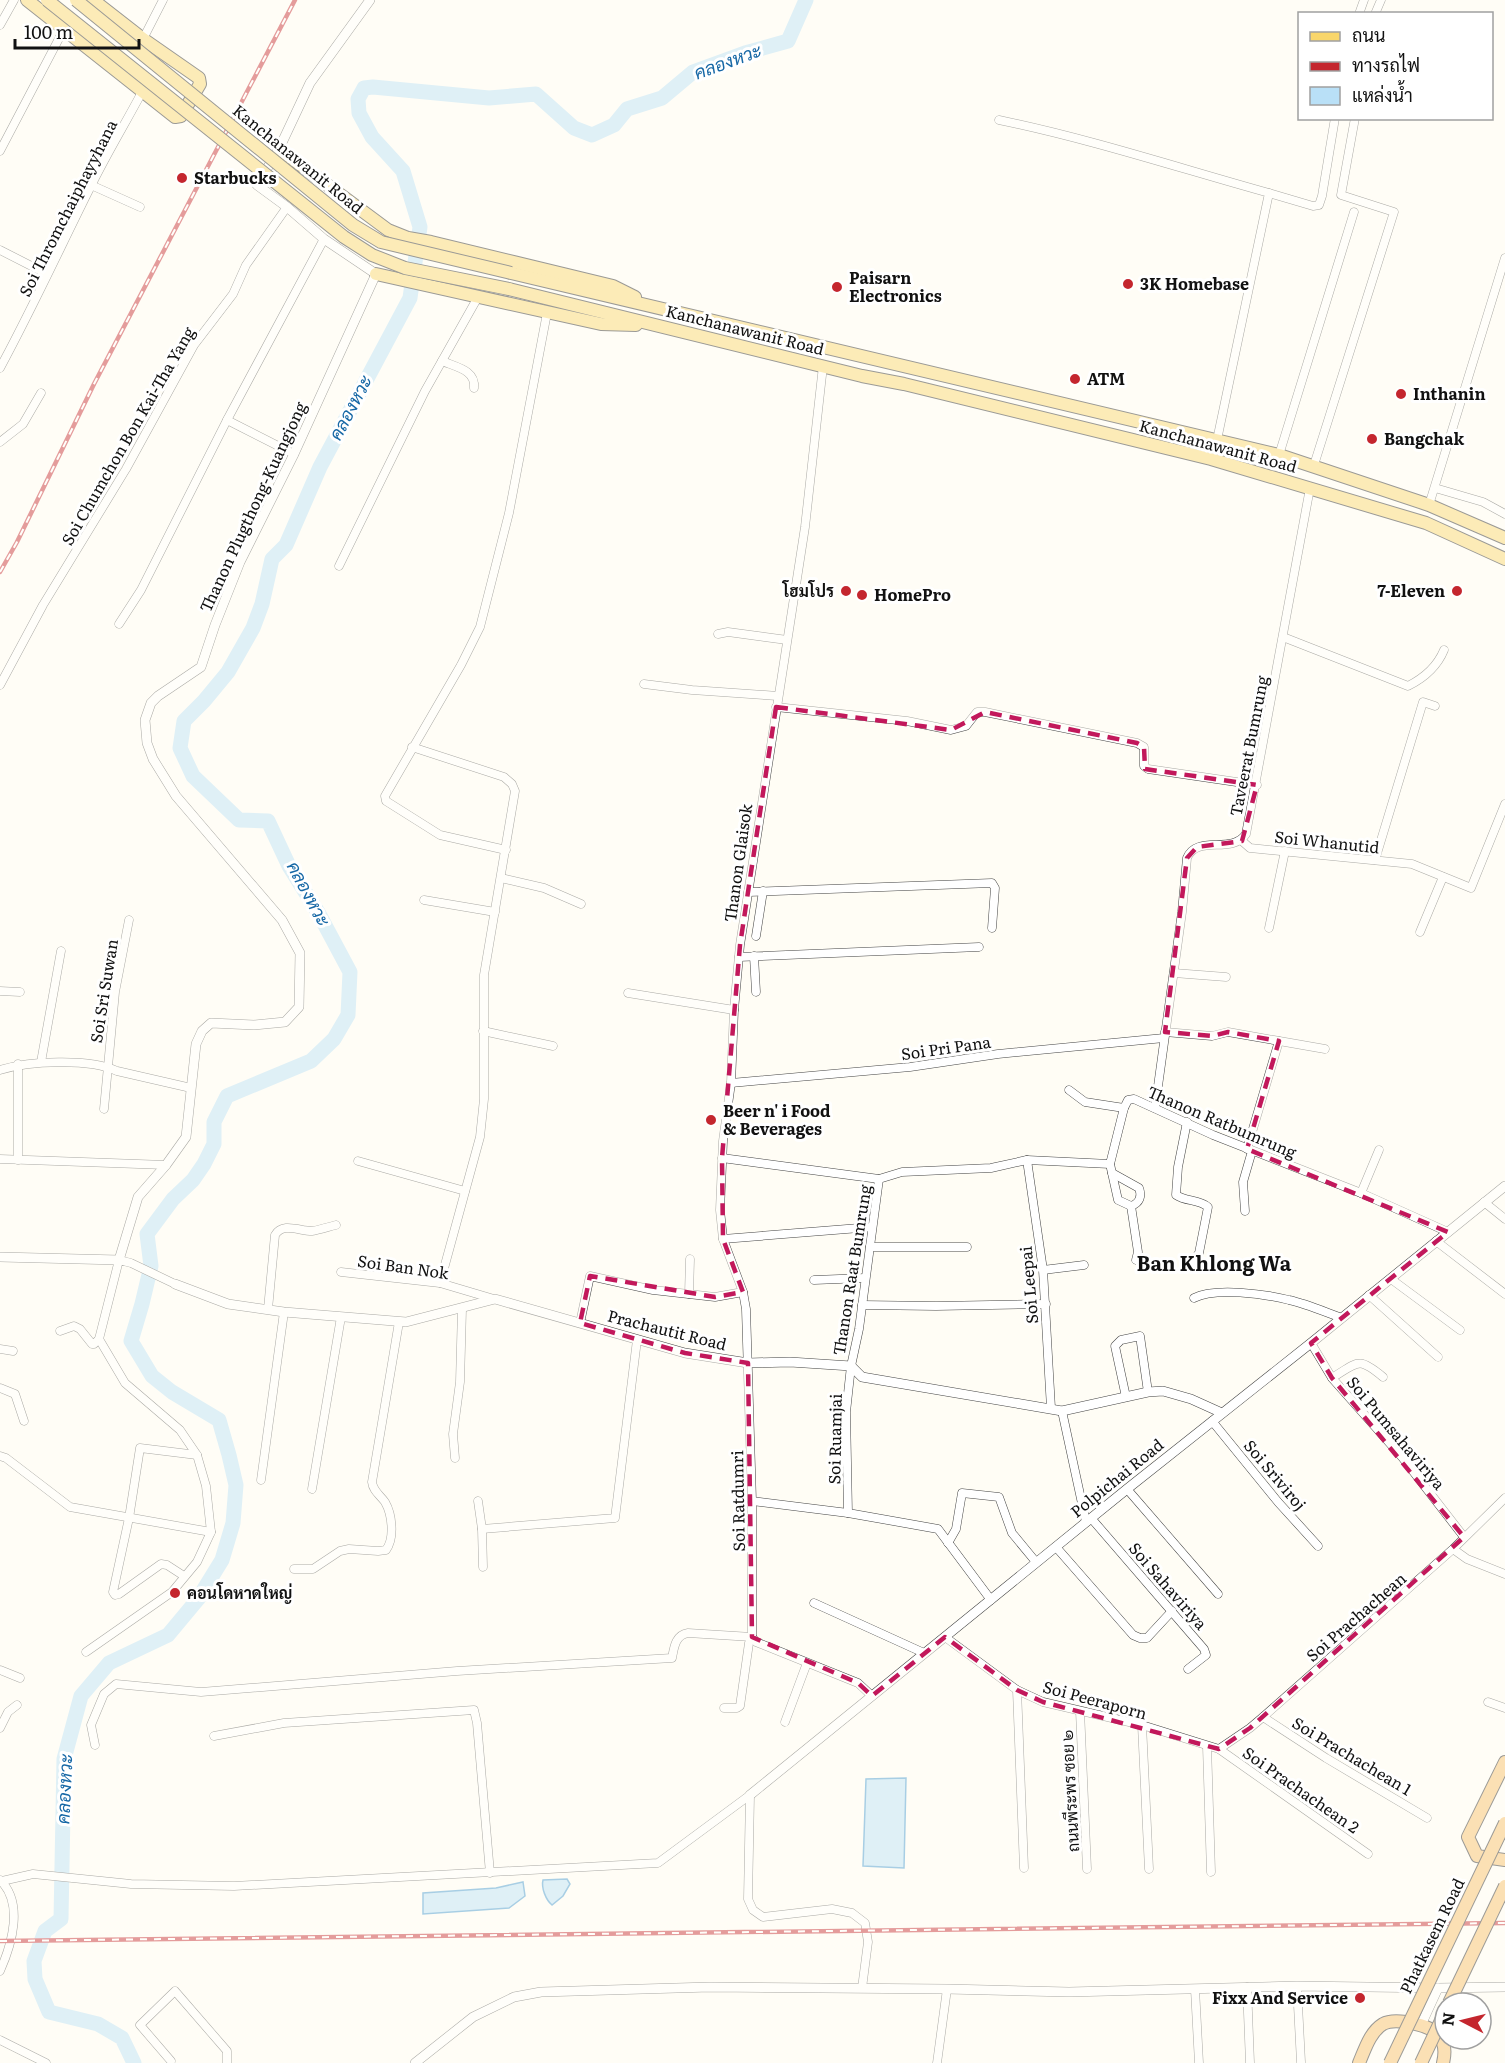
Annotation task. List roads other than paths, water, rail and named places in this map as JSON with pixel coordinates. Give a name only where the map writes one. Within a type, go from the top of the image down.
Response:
[{"type":"highway","points":[[1505,1762],[1468,1838],[1477,1856],[1505,1860]]},
{"type":"highway","name":"Phatkasem Road","points":[[1390,2063],[1505,1823]]},
{"type":"highway","points":[[1455,1991],[1505,1886]]},
{"type":"highway","points":[[1359,2063],[1372,2035],[1384,2023],[1397,2021],[1421,2025],[1438,2034],[1445,2047],[1443,2063]]},
{"type":"highway","points":[[1421,2063],[1433,2038]]},
{"type":"main road","points":[[27,0],[142,92],[179,118],[200,81],[199,78],[93,0]]},
{"type":"main road","name":"Kanchanawanit Road","points":[[47,0],[344,237],[372,255],[405,268],[509,289],[1211,459],[1426,523],[1505,559]]},
{"type":"main road","name":"Kanchanawanit Road","points":[[76,0],[353,225],[381,242],[1279,455],[1430,505],[1505,537]]},
{"type":"main road","points":[[279,149],[388,230],[408,238],[613,286],[661,309]]},
{"type":"main road","points":[[376,274],[601,324],[657,326]]},
{"type":"main road","points":[[1469,543],[1478,525]]},
{"type":"street","points":[[0,25],[14,0]]},
{"type":"street","points":[[143,39],[163,0]]},
{"type":"street","points":[[370,0],[310,83],[279,149],[257,185],[324,239],[376,274]]},
{"type":"street","points":[[0,151],[64,29]]},
{"type":"street","name":"Soi Thromchaiphayyhana","points":[[0,368],[32,310],[47,274],[91,185],[142,92]]},
{"type":"street","points":[[999,120],[1049,130],[1313,206],[1320,203],[1335,120]]},
{"type":"street","points":[[1314,465],[1394,213],[1341,195],[1355,120]]},
{"type":"street","points":[[91,185],[140,207]]},
{"type":"street","points":[[1216,440],[1269,193]]},
{"type":"street","name":"Soi Chumchon Bon Kai-Tha Yang","points":[[0,685],[43,605],[126,469],[195,345],[233,294],[246,265],[287,207]]},
{"type":"street","points":[[1279,455],[1354,212]]},
{"type":"street","points":[[118,624],[141,590],[226,420],[324,239]]},
{"type":"street","points":[[0,250],[47,274]]},
{"type":"street","points":[[1430,505],[1505,258]]},
{"type":"street","name":"Thanon Plugthong-Kuangjong","points":[[119,1260],[138,1197],[166,1165],[186,1137],[196,1044],[202,1031],[211,1023],[254,1025],[285,1022],[298,1007],[300,953],[282,920],[176,796],[153,759],[147,743],[145,720],[151,704],[158,696],[196,673],[201,667],[240,562],[294,454],[376,274]]},
{"type":"street","points":[[339,566],[425,391],[478,297]]},
{"type":"street","points":[[506,850],[440,835],[386,801],[385,796],[461,665],[480,627],[509,513],[547,313]]},
{"type":"street","points":[[442,361],[471,374],[475,381],[474,388]]},
{"type":"street","name":"Thanon Glaisok","points":[[748,1363],[744,1292],[723,1239],[720,1210],[722,1158],[731,1083],[739,957],[805,527],[824,366]]},
{"type":"street","points":[[0,442],[22,426],[41,393]]},
{"type":"street","points":[[226,420],[294,454]]},
{"type":"street","name":"Taveerat Bumrung","points":[[1155,1108],[1187,858],[1190,851],[1197,847],[1242,841],[1246,834],[1257,785],[1310,488]]},
{"type":"street","points":[[1435,488],[1483,502],[1505,513]]},
{"type":"street","points":[[718,634],[728,632],[787,640]]},
{"type":"street","points":[[1283,637],[1408,686],[1439,663],[1444,650]]},
{"type":"street","points":[[644,684],[778,696]]},
{"type":"street","points":[[1375,860],[1423,702],[1435,706]]},
{"type":"street","points":[[776,707],[907,721],[951,730],[966,726],[976,712],[985,712],[1137,743],[1144,747],[1144,766],[1148,769],[1257,785]]},
{"type":"street","points":[[412,747],[504,777],[512,784],[515,791],[484,975],[484,1099],[480,1137],[440,1282]]},
{"type":"street","name":"Soi Whanutid","points":[[1242,841],[1250,848],[1412,864],[1471,888],[1505,804]]},
{"type":"street","points":[[1269,928],[1285,851]]},
{"type":"street","points":[[1420,932],[1443,877]]},
{"type":"street","points":[[501,878],[544,888],[581,904]]},
{"type":"street","points":[[748,892],[992,883],[995,888],[992,928]]},
{"type":"street","points":[[756,936],[763,891]]},
{"type":"street","points":[[424,900],[495,912]]},
{"type":"street","name":"Soi Sri Suwan","points":[[104,1109],[115,992],[129,920]]},
{"type":"street","points":[[739,957],[979,947]]},
{"type":"street","points":[[41,1062],[62,951]]},
{"type":"street","points":[[754,956],[756,992]]},
{"type":"street","points":[[1174,973],[1226,977]]},
{"type":"street","points":[[0,991],[20,992]]},
{"type":"street","points":[[628,993],[734,1010]]},
{"type":"street","points":[[483,1031],[553,1046]]},
{"type":"street","name":"Soi Pri Pana","points":[[731,1083],[910,1067],[998,1054],[1164,1035],[1212,1036],[1228,1032],[1325,1049]]},
{"type":"street","points":[[1245,1211],[1243,1182],[1267,1080],[1279,1041]]},
{"type":"street","points":[[0,1070],[18,1064],[41,1062],[107,1066],[117,1071],[191,1089]]},
{"type":"street","points":[[18,1064],[18,1160]]},
{"type":"street","points":[[1069,1090],[1085,1102],[1124,1108]]},
{"type":"street","name":"Thanon Ratbumrung","points":[[1111,1168],[1124,1108],[1128,1100],[1134,1099],[1250,1150],[1361,1193],[1448,1232]]},
{"type":"street","points":[[1187,1122],[1178,1167],[1176,1195],[1204,1203],[1208,1207],[1199,1253],[1192,1264]]},
{"type":"street","points":[[1361,1193],[1379,1150]]},
{"type":"street","points":[[722,1158],[879,1179],[902,1172],[991,1168],[1028,1160],[1111,1168],[1139,1188],[1140,1199],[1136,1204],[1131,1206],[1118,1200],[1111,1168]]},
{"type":"street","points":[[0,1159],[166,1165]]},
{"type":"street","name":"Soi Leepai","points":[[1028,1160],[1043,1270],[1051,1408]]},
{"type":"street","points":[[358,1161],[465,1191]]},
{"type":"street","name":"Thanon Raat Bumrung","points":[[851,1366],[862,1305],[879,1179]]},
{"type":"street","name":"Polpichai Road","points":[[750,1795],[1088,1520],[1505,1186]]},
{"type":"street","points":[[1484,1202],[1505,1219]]},
{"type":"street","points":[[1131,1206],[1138,1252],[1136,1260]]},
{"type":"street","points":[[268,1309],[275,1235],[278,1230],[284,1227],[313,1231],[336,1225]]},
{"type":"street","points":[[723,1239],[872,1227]]},
{"type":"street","points":[[1436,1241],[1505,1294]]},
{"type":"street","points":[[870,1247],[967,1247]]},
{"type":"street","points":[[0,1257],[119,1260],[228,1304],[284,1312],[399,1322],[462,1309],[495,1299]]},
{"type":"street","points":[[689,1294],[690,1259]]},
{"type":"street","points":[[60,1331],[75,1326],[92,1344],[99,1339],[119,1260]]},
{"type":"street","points":[[1043,1270],[1084,1265]]},
{"type":"street","name":"Soi Ban Nok","points":[[341,1272],[440,1282],[495,1299]]},
{"type":"street","points":[[580,1323],[590,1276],[653,1290],[715,1297],[744,1292]]},
{"type":"street","points":[[814,1280],[865,1278]]},
{"type":"street","points":[[1391,1279],[1460,1330]]},
{"type":"street","points":[[1194,1298],[1215,1292],[1288,1299],[1342,1318]]},
{"type":"street","points":[[1369,1295],[1438,1357]]},
{"type":"street","name":"Prachautit Road","points":[[495,1299],[685,1353],[748,1363],[790,1362],[851,1366],[862,1377],[1062,1411],[1148,1392],[1163,1391],[1191,1399],[1222,1413]]},
{"type":"street","points":[[862,1305],[1046,1304]]},
{"type":"street","points":[[455,1458],[453,1434],[460,1382],[462,1309]]},
{"type":"street","points":[[261,1480],[284,1312]]},
{"type":"street","points":[[312,1489],[341,1317]]},
{"type":"street","points":[[294,1569],[313,1569],[340,1551],[348,1549],[378,1551],[386,1550],[390,1545],[390,1512],[372,1486],[372,1482],[399,1322]]},
{"type":"street","points":[[1126,1397],[1115,1346],[1121,1340],[1140,1336],[1148,1392]]},
{"type":"street","points":[[86,1652],[172,1592],[196,1562],[212,1532],[206,1486],[197,1455],[180,1430],[124,1383],[99,1339]]},
{"type":"street","points":[[482,1529],[615,1518],[637,1340]]},
{"type":"street","name":"Soi Pumsahaviriya","points":[[1311,1343],[1332,1378],[1402,1457],[1464,1537]]},
{"type":"street","points":[[0,1349],[13,1351]]},
{"type":"street","name":"Soi Ratdumri","points":[[724,1708],[740,1706],[749,1643],[752,1637],[753,1501],[748,1363]]},
{"type":"street","points":[[1332,1378],[1362,1363],[1368,1364],[1383,1377]]},
{"type":"street","name":"Soi Ruamjai","points":[[848,1513],[846,1412],[851,1366]]},
{"type":"street","points":[[0,1388],[15,1394],[24,1421]]},
{"type":"street","points":[[1062,1411],[1088,1520]]},
{"type":"street","name":"Soi Sriviroj","points":[[1212,1421],[1278,1502],[1318,1546]]},
{"type":"street","points":[[184,1576],[167,1565],[161,1564],[119,1594],[114,1594],[140,1448],[197,1455]]},
{"type":"street","points":[[0,1456],[6,1458],[70,1507],[212,1532]]},
{"type":"street","points":[[1127,1489],[1218,1593]]},
{"type":"street","points":[[948,1543],[956,1529],[962,1493],[999,1497],[1012,1533],[1036,1562]]},
{"type":"street","name":"Soi Prachachean","points":[[1219,1749],[1263,1717],[1453,1549],[1505,1498]]},
{"type":"street","points":[[478,1501],[482,1529],[483,1567]]},
{"type":"street","points":[[753,1501],[848,1513],[938,1529],[992,1600]]},
{"type":"street","name":"Soi Sahaviriya","points":[[1088,1520],[1172,1611],[1207,1653],[1188,1669]]},
{"type":"street","points":[[1056,1547],[1133,1635],[1147,1638],[1172,1611]]},
{"type":"street","points":[[1453,1549],[1467,1559],[1505,1574]]},
{"type":"street","points":[[814,1603],[924,1653]]},
{"type":"street","points":[[94,1746],[91,1725],[104,1694],[116,1684],[201,1692],[457,1671],[662,1659],[672,1658],[676,1640],[682,1634],[752,1637],[756,1642],[858,1683],[872,1696]]},
{"type":"street","name":"Soi Peeraporn","points":[[945,1637],[1017,1690],[1043,1702],[1142,1725],[1219,1749]]},
{"type":"street","points":[[785,1722],[807,1663]]},
{"type":"street","points":[[0,1670],[20,1678]]},
{"type":"street","points":[[1017,1690],[1019,1839],[1024,1868]]},
{"type":"street","points":[[1488,1702],[1505,1708]]},
{"type":"street","points":[[0,1728],[8,1712],[17,1706]]},
{"type":"street","points":[[214,1736],[284,1722],[474,1710],[490,1873]]},
{"type":"street","name":"ถนนพีระพร ซอย ๒","points":[[1080,1710],[1088,1869]]},
{"type":"street","name":"Soi Prachachean 1","points":[[1263,1717],[1326,1758],[1427,1818]]},
{"type":"street","points":[[1142,1725],[1149,1869]]},
{"type":"street","points":[[1207,1746],[1211,1872]]},
{"type":"street","name":"Soi Prachachean 2","points":[[1219,1749],[1368,1854]]},
{"type":"street","points":[[0,1971],[9,1952],[14,1907],[9,1891],[1,1881],[33,1875],[131,1884],[234,1886],[658,1863],[750,1795]]},
{"type":"street","points":[[750,1795],[748,1899],[753,1910],[763,1917],[832,1908],[852,1913],[865,1923],[868,1942],[862,1988]]},
{"type":"street","points":[[415,2063],[473,2017],[514,1997],[542,1992],[710,1988],[1069,1992],[1297,1986],[1505,1987]]},
{"type":"street","points":[[1297,1986],[1301,2062]]},
{"type":"street","points":[[1247,1987],[1250,2063]]},
{"type":"street","points":[[1421,2025],[1438,1988]]},
{"type":"street","points":[[936,2063],[947,1989]]},
{"type":"street","points":[[1195,1989],[1199,2063]]},
{"type":"street","points":[[171,2061],[140,2025],[176,1991],[227,2051],[227,2063]]},
{"type":"street","points":[[0,2040],[46,2063]]},
{"type":"water","points":[[906,1778],[904,1868],[863,1866],[866,1779]]},
{"type":"water","points":[[567,1879],[570,1884],[563,1896],[552,1905],[544,1894],[543,1880]]},
{"type":"water","points":[[523,1882],[525,1896],[509,1908],[423,1914],[423,1893],[496,1888]]},
{"type":"waterway","name":"คลองหวะ","points":[[134,2063],[122,2038],[98,2024],[49,2012],[35,1979],[34,1961],[45,1931],[61,1919],[64,1759],[81,1696],[109,1663],[168,1635],[198,1599],[222,1560],[233,1523],[236,1485],[219,1420],[172,1392],[152,1376],[131,1341],[151,1266],[147,1234],[173,1199],[193,1180],[204,1164],[214,1144],[214,1122],[227,1096],[311,1061],[334,1039],[348,1015],[350,972],[319,914],[289,866],[268,821],[239,820],[193,776],[180,748],[184,721],[228,672],[253,628],[262,604],[272,559],[286,545],[320,467],[410,298],[420,227],[403,171],[372,137],[359,113],[358,99],[364,88],[373,87],[489,98],[536,94],[574,128],[592,135],[614,125],[627,109],[662,98],[693,72],[745,53],[788,41],[806,0]]},
{"type":"railway","points":[[0,572],[94,384],[295,0]]},
{"type":"railway","points":[[0,1941],[1505,1923]]},
{"type":"place","name":"Starbucks","points":[[182,178]]},
{"type":"place","name":"3K Homebase","points":[[1128,284]]},
{"type":"place","name":"Paisarn Electronics","points":[[837,287]]},
{"type":"place","name":"ATM","points":[[1075,379]]},
{"type":"place","name":"Inthanin","points":[[1401,394]]},
{"type":"place","name":"Bangchak","points":[[1372,439]]},
{"type":"place","name":"โฮมโปร","points":[[846,591]]},
{"type":"place","name":"7-Eleven","points":[[1457,591]]},
{"type":"place","name":"HomePro","points":[[862,595]]},
{"type":"place","name":"Beer n' i Food & Beverages","points":[[711,1120]]},
{"type":"place","name":"คอนโดหาดใหญ่","points":[[175,1593]]},
{"type":"place","name":"Fixx And Service","points":[[1360,1998]]},
{"type":"district","name":"Ban Khlong Wa","points":[[1214,1264]]}]
